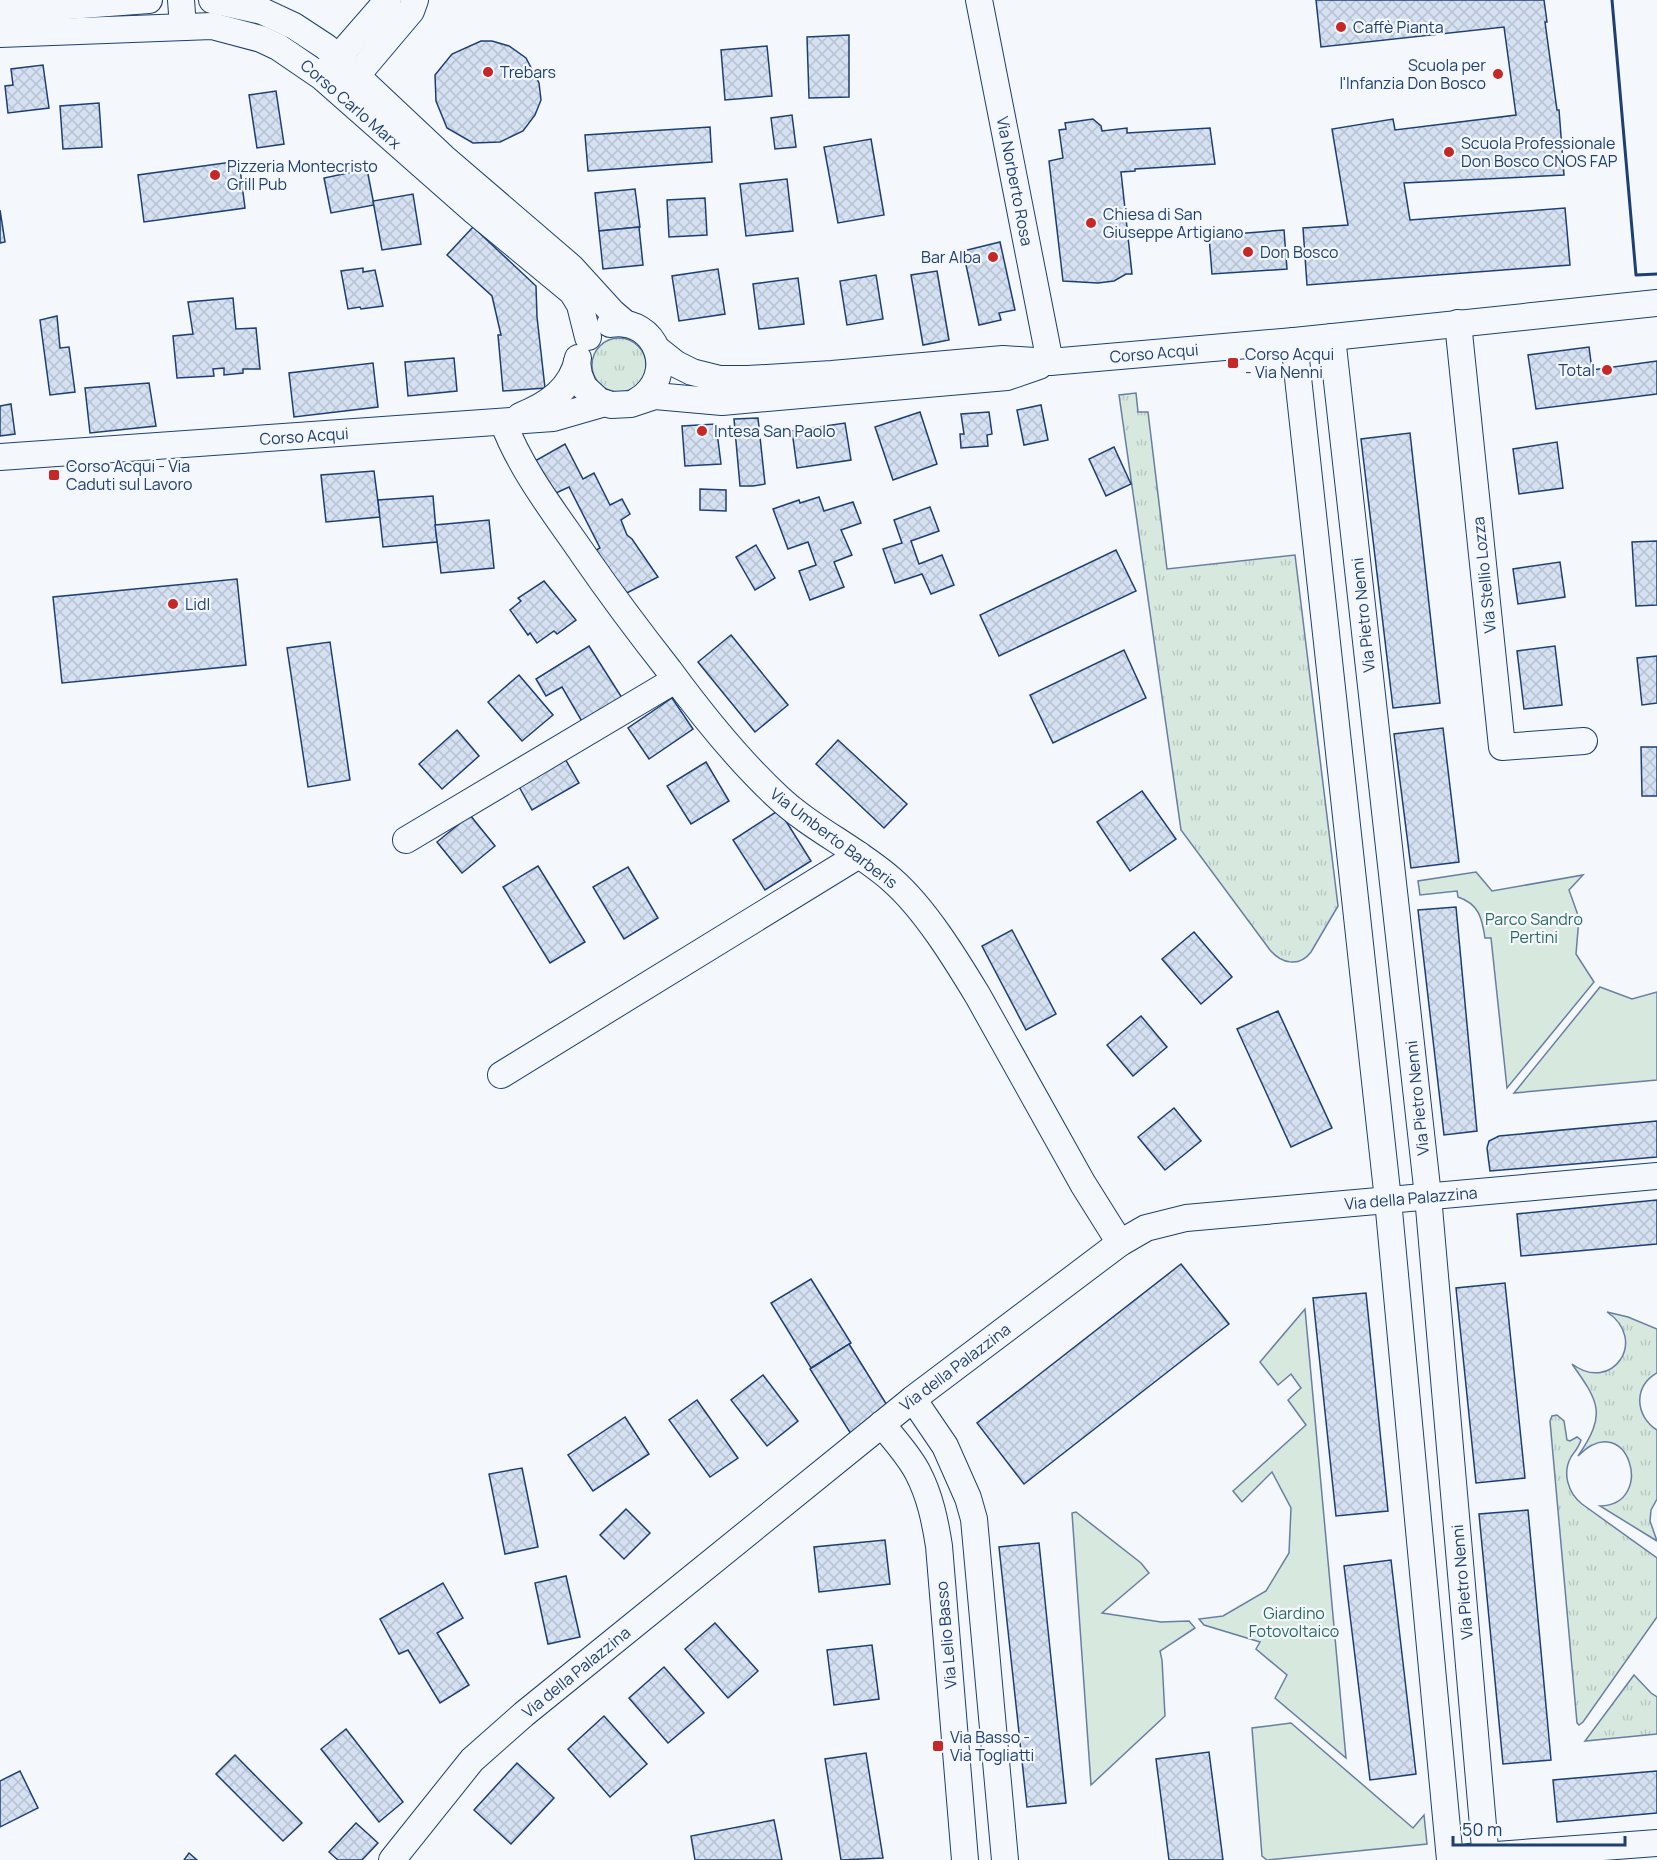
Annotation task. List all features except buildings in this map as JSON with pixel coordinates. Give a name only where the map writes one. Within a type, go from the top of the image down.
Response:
[{"type":"street","points":[[0,11],[149,0]]},
{"type":"street","points":[[181,0],[183,27]]},
{"type":"street","name":"Corso Carlo Marx","points":[[212,0],[243,6],[275,17],[308,34],[338,57],[443,157],[571,267],[626,324]]},
{"type":"street","points":[[322,76],[388,0]]},
{"type":"street","points":[[357,75],[411,11],[415,0]]},
{"type":"street","name":"Via Norberto Rosa","points":[[979,0],[1050,362]]},
{"type":"street","name":"Corso Carlo Marx","points":[[0,34],[212,26],[261,39],[294,56],[322,76],[474,211],[572,292],[580,305],[588,337]]},
{"type":"street","name":"Corso Acqui","points":[[657,350],[692,372],[730,379],[832,374],[1003,358],[1050,362],[1294,341],[1657,303]]},
{"type":"street","name":"Via Stellio Lozza","points":[[1458,323],[1502,747],[1584,741]]},
{"type":"street","points":[[503,422],[551,400],[569,381],[578,362],[581,348],[588,337],[599,328],[612,324],[626,324],[645,333],[657,350],[660,363],[658,376],[648,393],[637,401]]},
{"type":"street","name":"Via Pietro Nenni","points":[[1332,337],[1428,1196],[1486,1858]]},
{"type":"street","points":[[1294,341],[1388,1200],[1450,1859],[1657,1843]]},
{"type":"street","points":[[578,362],[579,375],[584,387],[594,397],[611,405],[625,405],[655,396],[722,402],[1007,377],[1050,362]]},
{"type":"street","name":"Corso Acqui","points":[[0,457],[553,418],[605,403]]},
{"type":"street","name":"Via Umberto Barberis","points":[[503,422],[519,458],[560,521],[611,594],[711,726],[780,800],[859,855],[892,880],[912,900],[960,966],[1083,1184],[1120,1243]]},
{"type":"street","points":[[406,840],[675,680]]},
{"type":"street","points":[[501,1075],[859,855]]},
{"type":"street","name":"Via della Palazzina","points":[[392,1860],[472,1760],[494,1739],[913,1399],[1120,1243],[1146,1228],[1186,1218],[1657,1176]]},
{"type":"street","points":[[913,1399],[945,1446],[961,1481],[974,1520],[1005,1860]]},
{"type":"street","name":"Via Lelio Basso","points":[[882,1424],[918,1472],[934,1515],[939,1546],[966,1860]]},
{"type":"green space","points":[[614,338],[624,338],[634,342],[642,350],[646,365],[642,380],[634,388],[624,392],[614,392],[604,388],[596,380],[592,370],[592,360],[596,350],[604,342]]},
{"type":"green space","points":[[1136,393],[1138,412],[1148,412],[1167,569],[1295,555],[1338,906],[1311,952],[1296,962],[1285,961],[1270,950],[1181,830],[1119,395]]},
{"type":"green space","name":"Parco Sandro Pertini","points":[[1476,872],[1492,891],[1583,875],[1569,890],[1579,918],[1576,954],[1594,982],[1507,1088],[1491,938],[1485,938],[1478,913],[1471,904],[1458,897],[1457,891],[1420,895],[1418,881]]},
{"type":"green space","name":"Parco Sandro Pertini","points":[[1600,987],[1632,999],[1657,992],[1657,1080],[1514,1093]]},
{"type":"green space","name":"Giardino Fotovoltaico","points":[[1305,1309],[1346,1758],[1275,1698],[1287,1675],[1256,1649],[1260,1642],[1204,1625],[1199,1619],[1223,1616],[1266,1591],[1289,1553],[1291,1508],[1272,1472],[1242,1502],[1233,1491],[1306,1425],[1288,1400],[1301,1388],[1291,1374],[1278,1385],[1260,1362]]},
{"type":"green space","points":[[1607,1312],[1628,1317],[1657,1329],[1657,1373],[1644,1385],[1640,1401],[1644,1417],[1657,1430],[1657,1499],[1651,1510],[1650,1521],[1657,1541],[1600,1506],[1617,1502],[1628,1491],[1631,1477],[1629,1462],[1622,1450],[1611,1443],[1596,1444],[1578,1456],[1593,1429],[1596,1408],[1588,1388],[1572,1364],[1587,1372],[1600,1372],[1612,1368],[1620,1360],[1625,1349],[1625,1336],[1619,1324]]},
{"type":"green space","points":[[1557,1415],[1564,1421],[1567,1440],[1570,1441],[1577,1437],[1581,1440],[1568,1463],[1567,1476],[1573,1494],[1582,1504],[1657,1558],[1657,1617],[1579,1725],[1577,1723],[1550,1421],[1552,1416]]},
{"type":"green space","points":[[1076,1512],[1141,1563],[1149,1573],[1102,1613],[1161,1622],[1189,1621],[1195,1628],[1160,1651],[1165,1716],[1091,1785],[1072,1513]]},
{"type":"green space","points":[[1634,1675],[1657,1697],[1657,1734],[1585,1741]]},
{"type":"green space","points":[[1291,1723],[1413,1828],[1424,1815],[1427,1844],[1267,1860],[1262,1856],[1252,1728]]},
{"type":"wall","points":[[1612,0],[1636,275],[1657,274]]},
{"type":"place","name":"Caffè Pianta","points":[[1341,27]]},
{"type":"place","name":"Trebars","points":[[488,72]]},
{"type":"place","name":"Scuola per l'Infanzia Don Bosco","points":[[1498,74]]},
{"type":"place","name":"Scuola Professionale Don Bosco CNOS FAP","points":[[1449,152]]},
{"type":"place","name":"Pizzeria Montecristo Grill Pub","points":[[215,175]]},
{"type":"place","name":"Chiesa di San Giuseppe Artigiano","points":[[1091,223]]},
{"type":"place","name":"Don Bosco","points":[[1248,252]]},
{"type":"place","name":"Bar Alba","points":[[993,257]]},
{"type":"place","name":"Corso Acqui - Via Nenni","points":[[1233,363]]},
{"type":"place","name":"Total","points":[[1607,370]]},
{"type":"place","name":"Intesa San Paolo","points":[[702,431]]},
{"type":"place","name":"Corso Acqui - Via Caduti sul Lavoro","points":[[54,475]]},
{"type":"place","name":"Lidl","points":[[173,604]]},
{"type":"place","name":"Via Basso - Via Togliatti","points":[[938,1746]]}]
